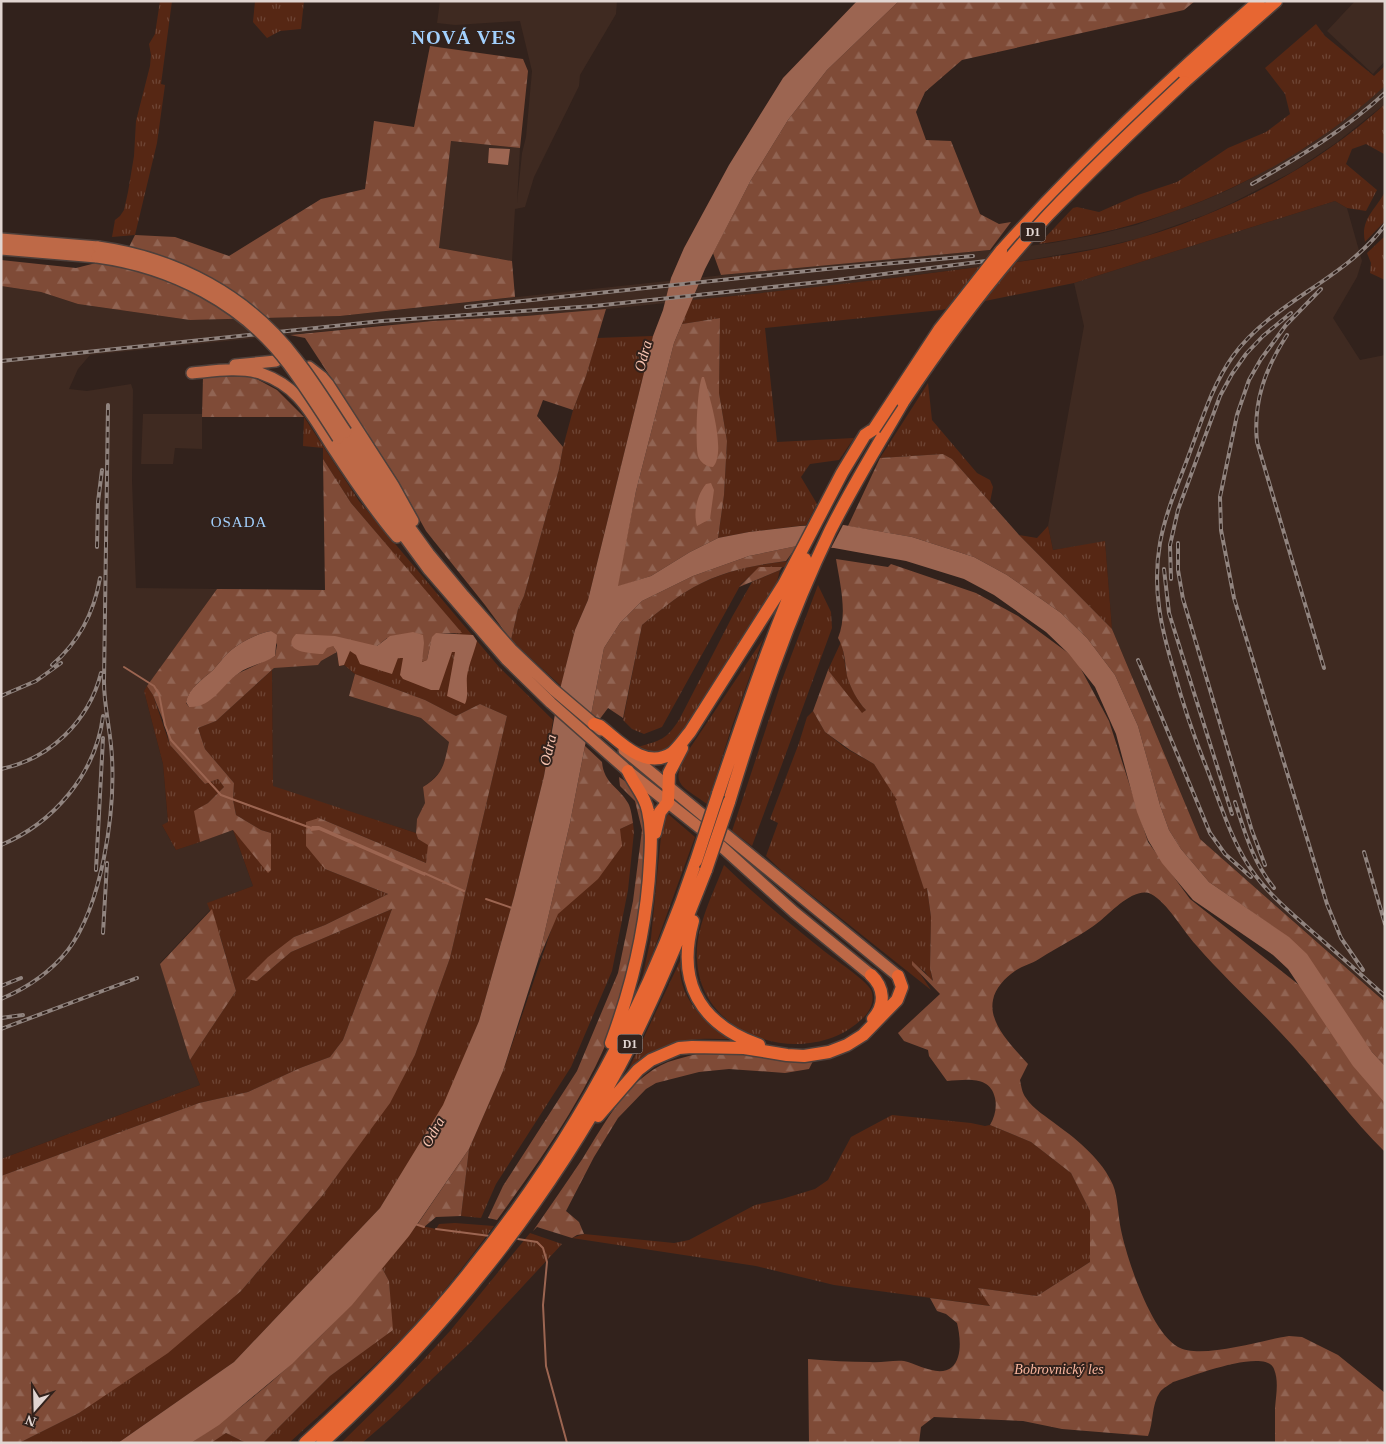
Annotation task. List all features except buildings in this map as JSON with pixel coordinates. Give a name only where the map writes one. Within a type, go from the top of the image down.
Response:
[{"type":"highway","name":"D1","points":[[322,1443],[384,1384],[422,1344],[527,1205],[589,1099],[648,984],[696,861],[760,671],[792,590],[842,473],[865,435],[874,429],[939,330],[1001,251],[1073,173],[1180,77],[1259,1]]},
{"type":"highway","name":"D1","points":[[527,1205],[554,1176],[598,1103],[661,981],[706,870],[729,802],[747,741],[771,673],[792,590],[831,529],[903,402],[980,294],[1047,216],[1180,77],[1276,1]]},
{"type":"highway","points":[[594,724],[600,726],[635,756],[650,758],[668,755],[677,748],[690,732],[792,590]]},
{"type":"highway","points":[[649,872],[654,856],[656,823],[660,812],[668,802],[669,773],[690,732]]},
{"type":"highway","points":[[558,1150],[561,1135],[609,1048],[624,1010],[640,942],[649,872],[651,834],[644,796],[632,781],[628,771]]},
{"type":"highway","points":[[706,870],[690,932],[687,961],[693,990],[700,1004],[722,1027],[748,1041],[782,1051],[811,1052],[830,1048],[858,1033],[880,1010],[882,992],[871,975]]},
{"type":"highway","points":[[554,1176],[568,1163],[601,1112],[638,1070],[651,1060],[668,1052],[692,1047],[744,1048],[795,1056],[821,1054],[838,1049],[863,1035],[897,1000],[901,994],[902,987],[898,976]]},
{"type":"highway","name":"D1","points":[[305,1443],[368,1384],[495,1249]]},
{"type":"main road","points":[[1,239],[97,252],[139,265],[175,278],[200,290],[238,314],[257,330],[288,364],[342,435],[506,659],[551,703],[628,771],[700,828]]},
{"type":"main road","points":[[1,249],[97,252]]},
{"type":"main road","points":[[276,361],[253,362],[192,373],[230,370],[250,371],[275,379],[298,396],[378,515],[411,552],[554,690],[594,724]]},
{"type":"main road","points":[[309,367],[322,376],[366,441],[421,535],[429,554]]},
{"type":"main road","points":[[342,435],[396,525],[429,570]]},
{"type":"main road","points":[[635,756],[669,788],[704,816]]},
{"type":"main road","points":[[725,834],[898,976]]},
{"type":"main road","points":[[721,846],[794,912],[871,975]]},
{"type":"shaded area","points":[[440,1],[617,1],[616,14],[580,75],[579,86],[534,177],[525,207],[515,209],[512,261],[439,248],[451,141],[520,148],[517,203],[532,71],[520,21],[455,25],[437,23]]},
{"type":"shaded area","points":[[1355,1],[1385,1],[1385,61],[1373,74],[1327,31]]},
{"type":"shaded area","points":[[1385,86],[1385,104],[1336,143],[1294,171],[1205,215],[1140,238],[1098,248],[1023,261],[830,286],[561,314],[384,325],[90,355],[78,369],[69,389],[87,391],[131,384],[133,390],[132,481],[136,588],[217,589],[144,691],[163,764],[168,823],[162,825],[176,850],[233,830],[253,886],[208,903],[210,910],[160,963],[190,1060],[200,1085],[1,1159],[1,286],[41,292],[78,304],[190,320],[340,316],[826,264],[1005,249],[1052,243],[1136,225],[1226,191],[1308,146],[1352,114]]},
{"type":"shaded area","points":[[1335,201],[1347,208],[1362,261],[1357,277],[1333,318],[1360,360],[1385,355],[1385,1002],[1200,839],[1112,629],[1105,542],[1053,550],[1048,526],[1084,326],[1074,283]]},
{"type":"shaded area","points":[[143,414],[202,414],[202,449],[175,448],[173,464],[141,464]]},
{"type":"shaded area","points":[[337,652],[339,666],[344,665],[355,674],[349,696],[421,718],[449,742],[443,769],[423,787],[425,803],[417,819],[416,833],[273,787],[272,670],[274,668],[321,661]]},
{"type":"green space","points":[[160,1],[172,1],[161,84],[165,85],[157,143],[135,235],[112,237],[115,220],[124,210],[128,192],[134,156],[136,121],[150,66],[149,44],[155,34]]},
{"type":"green space","points":[[255,1],[304,1],[301,29],[280,31],[267,38],[253,22]]},
{"type":"green space","points":[[899,1],[1195,1],[1184,10],[962,60],[925,92],[916,112],[926,140],[951,141],[980,214],[999,224],[1011,222],[990,250],[721,275],[713,253],[751,180],[788,120],[827,70]]},
{"type":"green space","points":[[1316,24],[1325,36],[1374,76],[1385,66],[1385,86],[1348,117],[1308,145],[1267,170],[1224,192],[1179,210],[1133,225],[1039,244],[1073,208],[1077,207],[1099,212],[1138,195],[1177,182],[1228,148],[1266,132],[1290,114],[1285,94],[1265,68]]},
{"type":"green space","points":[[430,46],[523,59],[528,71],[520,148],[451,141],[439,248],[512,261],[515,297],[340,316],[190,320],[78,304],[41,292],[1,286],[1,260],[76,268],[96,263],[102,264],[124,257],[135,235],[175,237],[229,256],[321,199],[365,189],[374,121],[414,127]]},
{"type":"green space","points":[[1385,104],[1384,154],[1366,144],[1352,149],[1346,164],[1377,190],[1366,211],[1347,208],[1335,201],[1074,283],[941,310],[765,328],[777,442],[854,438],[839,460],[810,464],[801,477],[817,504],[806,525],[718,538],[724,495],[727,441],[719,393],[720,318],[682,324],[691,300],[846,284],[1054,257],[1122,243],[1158,233],[1228,206],[1295,171],[1357,128]]},
{"type":"green space","points":[[1385,192],[1385,221],[1365,242],[1366,221]]},
{"type":"green space","points":[[1385,236],[1385,280],[1370,273],[1371,263],[1367,253]]},
{"type":"green space","points":[[606,309],[586,376],[573,410],[543,400],[537,416],[563,447],[559,469],[524,596],[518,609],[511,640],[426,531],[397,479],[305,338],[290,335],[433,321]]},
{"type":"green space","points":[[720,318],[719,393],[727,441],[724,495],[718,538],[690,552],[651,576],[617,587],[636,491],[674,343],[682,324]]},
{"type":"green space","points":[[653,336],[588,600],[575,630],[561,686],[511,640],[518,609],[524,596],[573,410],[586,376],[597,338]]},
{"type":"green space","points":[[251,376],[277,390],[304,417],[202,417],[203,377]]},
{"type":"green space","points":[[928,383],[932,420],[977,473],[990,480],[993,487],[990,502],[952,459],[943,454],[880,458]]},
{"type":"green space","points":[[304,417],[359,501],[499,667],[553,720],[544,776],[514,897],[479,1021],[444,1105],[380,1208],[234,1362],[118,1443],[19,1443],[79,1413],[241,1291],[322,1196],[389,1103],[415,1055],[450,958],[507,716],[480,704],[456,716],[425,700],[355,674],[344,665],[339,666],[337,652],[333,646],[427,660],[432,637],[461,633],[351,503],[323,459],[323,448],[303,446]]},
{"type":"green space","points":[[943,454],[952,459],[1019,535],[1112,629],[1200,839],[1385,1002],[1385,1066],[1372,1052],[1288,937],[1209,882],[1181,849],[1169,830],[1160,805],[1138,726],[1115,675],[1087,638],[1061,613],[1007,575],[974,557],[912,537],[848,526],[880,458]]},
{"type":"green space","points":[[323,459],[351,503],[462,633],[436,635],[431,643],[427,660],[421,662],[422,653],[387,638],[377,646],[333,646],[337,652],[321,661],[318,665],[274,668],[216,721],[198,728],[205,749],[234,783],[233,800],[236,815],[261,830],[271,833],[271,870],[268,873],[233,830],[200,842],[194,811],[208,803],[224,787],[218,779],[205,784],[170,745],[165,725],[153,695],[147,686],[217,589],[325,590]],"holes":[[[271,631],[277,645],[275,656],[239,673],[189,707],[186,703],[190,693],[197,684],[238,645],[255,636]]]},
{"type":"green space","points":[[1048,526],[1053,550],[1105,541],[1112,629],[1019,535],[1037,538]]},
{"type":"green space","points":[[797,546],[786,561],[763,564],[705,581],[674,600],[642,625],[623,718],[608,708],[599,720],[591,715],[604,648],[620,623],[642,601],[693,576],[749,556]]},
{"type":"green space","name":"Bobrovnický les","points":[[836,559],[888,567],[891,564],[976,593],[1018,616],[1075,658],[1109,721],[1148,842],[1190,899],[1308,992],[1385,1097],[1385,1152],[1293,1046],[1191,939],[1163,903],[1145,892],[1124,901],[1085,931],[1036,961],[1015,971],[1001,984],[994,996],[992,1009],[998,1027],[1009,1043],[1028,1064],[1020,1080],[1025,1096],[1036,1109],[1073,1137],[1089,1152],[1109,1176],[1115,1190],[1121,1230],[1135,1276],[1150,1311],[1168,1339],[1178,1347],[1201,1351],[1232,1348],[1289,1336],[1302,1337],[1338,1355],[1385,1393],[1385,1443],[1275,1443],[1276,1374],[1268,1363],[1257,1361],[1227,1365],[1173,1382],[1160,1392],[1157,1397],[1148,1436],[1062,1429],[1023,1421],[934,1417],[921,1427],[919,1443],[809,1443],[808,1359],[854,1362],[904,1361],[935,1371],[947,1370],[952,1367],[958,1358],[960,1340],[957,1323],[946,1314],[937,1311],[930,1298],[990,1306],[978,1288],[1037,1296],[1090,1262],[1090,1211],[1071,1173],[1031,1142],[990,1125],[996,1105],[995,1098],[988,1086],[976,1080],[947,1081],[929,1056],[928,1050],[904,1041],[898,1033],[940,994],[912,965],[912,961],[933,981],[930,968],[931,917],[927,888],[924,889],[895,801],[897,800],[874,764],[825,732],[813,711],[828,670],[862,713],[866,710],[857,699],[850,685],[838,638],[843,609]]},
{"type":"green space","points":[[791,561],[788,567],[759,568],[741,584],[662,727],[644,734],[632,729],[623,720],[642,625],[681,595],[705,581],[741,569]]},
{"type":"green space","points":[[759,567],[782,567],[780,570],[739,587]]},
{"type":"green space","points":[[780,570],[776,585],[711,691],[677,740],[663,750],[652,754],[639,750],[638,747],[658,741],[670,732],[679,720],[752,582]]},
{"type":"green space","points":[[818,585],[831,612],[832,628],[752,846],[732,831],[782,680]]},
{"type":"green space","points":[[763,639],[707,804],[680,783],[679,771],[682,762]]},
{"type":"green space","points":[[841,642],[849,682],[866,710],[862,714],[828,670]]},
{"type":"green space","points":[[272,670],[273,786],[416,833],[418,839],[429,845],[426,863],[319,818],[325,869],[388,894],[325,925],[294,937],[257,981],[291,952],[392,909],[343,1040],[330,1057],[300,1068],[248,1092],[199,1103],[1,1176],[1,1159],[200,1085],[190,1060],[236,991],[221,939],[207,903],[253,886],[233,830],[271,833],[261,830],[236,815],[233,800],[234,783],[205,749],[198,728],[216,721]]},
{"type":"green space","points":[[355,674],[425,700],[456,716],[480,704],[507,716],[450,958],[415,1055],[390,1103],[322,1196],[241,1291],[168,1353],[79,1413],[19,1443],[1,1443],[1,1176],[199,1103],[248,1092],[300,1068],[330,1057],[343,1040],[392,909],[291,952],[257,981],[246,979],[268,957],[294,937],[325,925],[388,894],[325,869],[306,846],[306,822],[319,818],[426,863],[428,845],[418,839],[416,833],[417,819],[425,803],[423,787],[435,778],[442,768],[449,742],[421,718],[349,696]]},
{"type":"green space","points":[[147,686],[153,695],[170,745],[205,784],[218,779],[224,787],[208,803],[195,811],[200,842],[176,850],[162,825],[168,822],[163,764],[144,691]]},
{"type":"green space","points":[[813,711],[825,732],[847,749],[874,764],[898,800],[895,801],[924,888],[927,888],[931,917],[930,968],[933,983],[925,972],[913,963],[931,990],[784,873],[766,856],[778,823],[770,819],[807,717]]},
{"type":"green space","points":[[585,746],[602,762],[603,769],[609,780],[628,803],[633,823],[620,829],[622,846],[598,879],[558,914],[538,961],[570,823]]},
{"type":"green space","points":[[619,777],[629,785],[636,795],[641,806],[645,830],[638,925],[627,983],[605,1047],[573,1107],[536,1165],[497,1220],[488,1218],[503,1186],[577,1071],[618,973],[633,901],[642,830],[635,801],[620,786]]},
{"type":"green space","points":[[668,814],[695,837],[640,988],[651,938],[662,826]]},
{"type":"green space","points":[[633,823],[634,832],[628,890],[612,971],[571,1067],[496,1184],[481,1218],[461,1216],[469,1149],[503,1071],[557,913],[620,829]]},
{"type":"green space","points":[[724,865],[786,920],[868,986],[872,993],[872,1001],[869,1011],[864,1017],[842,1033],[816,1042],[789,1044],[762,1039],[737,1027],[717,1010],[703,987],[697,959],[697,947],[702,923]]},
{"type":"green space","points":[[212,909],[236,991],[190,1060],[160,964]]},
{"type":"green space","points":[[682,957],[680,972],[685,993],[697,1011],[713,1027],[730,1039],[695,1039],[662,1048],[638,1063],[625,1077]]},
{"type":"green space","points":[[705,1052],[729,1052],[814,1059],[809,1069],[785,1073],[729,1069],[699,1072],[656,1083],[646,1089],[618,1118],[594,1157],[566,1211],[579,1222],[584,1234],[572,1238],[537,1227],[533,1231],[618,1103],[629,1091],[653,1070],[668,1062]]},
{"type":"green space","points":[[892,1115],[985,1126],[990,1125],[1031,1142],[1071,1173],[1090,1211],[1090,1262],[1037,1296],[978,1288],[991,1306],[834,1285],[756,1266],[572,1238],[584,1234],[674,1243],[689,1240],[755,1205],[815,1189],[828,1180],[851,1137]]},
{"type":"green space","points":[[469,1149],[461,1216],[436,1217],[424,1227],[417,1225]]},
{"type":"green space","points":[[455,1223],[494,1226],[437,1300],[372,1367],[289,1443],[263,1443],[330,1376],[392,1330],[389,1281],[382,1268],[417,1225],[436,1229],[439,1224]]},
{"type":"green space","points":[[530,1233],[562,1244],[472,1341],[390,1419],[362,1443],[341,1443],[398,1387],[450,1331]]},
{"type":"green space","points":[[382,1268],[389,1281],[393,1330],[330,1376],[263,1443],[246,1443],[226,1433],[211,1443],[191,1443],[244,1405],[269,1384],[317,1340]]},
{"type":"green space","points":[[226,1433],[246,1443],[210,1443]]},
{"type":"water","name":"Odra","points":[[857,1],[899,1],[827,70],[788,120],[751,180],[705,269],[674,343],[636,491],[618,586],[651,576],[690,552],[718,538],[800,526],[838,524],[912,537],[974,557],[1007,575],[1061,613],[1087,638],[1115,675],[1138,726],[1169,830],[1181,849],[1209,882],[1289,937],[1307,954],[1372,1052],[1385,1066],[1385,1103],[1353,1066],[1288,969],[1273,955],[1193,900],[1162,863],[1148,840],[1137,812],[1116,734],[1095,687],[1069,654],[1046,632],[994,595],[964,579],[906,561],[834,548],[797,546],[749,556],[693,576],[642,601],[620,623],[604,648],[570,823],[538,961],[503,1071],[469,1149],[409,1236],[352,1305],[292,1364],[219,1425],[191,1443],[118,1443],[234,1362],[380,1208],[443,1105],[479,1021],[514,897],[544,776],[558,697],[575,630],[588,600],[653,336],[663,310],[671,278],[684,248],[729,165],[783,78]]},
{"type":"water","points":[[489,148],[510,149],[508,165],[488,163]]},
{"type":"water","points":[[702,377],[704,377],[718,437],[717,460],[713,467],[702,462],[698,456],[697,449],[698,404]]},
{"type":"water","points":[[711,483],[714,490],[710,519],[697,526],[695,515],[698,498],[706,484]]},
{"type":"water","points":[[271,631],[277,635],[275,656],[239,673],[205,704],[189,707],[186,702],[190,692],[227,654],[249,639]]},
{"type":"water","points":[[413,632],[423,635],[422,662],[427,660],[432,637],[436,633],[473,635],[477,641],[467,676],[465,704],[447,696],[455,652],[452,652],[439,690],[431,690],[403,679],[400,675],[403,658],[398,658],[392,674],[360,664],[356,655],[350,651],[344,665],[339,666],[337,652],[333,646],[327,648],[323,654],[318,654],[299,651],[292,645],[292,640],[296,634],[335,636],[377,646],[390,636]]},
{"type":"water","points":[[312,826],[319,826],[426,873],[425,876],[319,830],[311,831],[310,828]]},
{"type":"pier","points":[[812,523],[844,523],[830,550],[798,549]]},
{"type":"waterway","points":[[124,667],[154,686],[159,694],[165,725],[171,740],[221,795],[311,828]]},
{"type":"waterway","points":[[424,873],[464,891]]},
{"type":"waterway","points":[[486,899],[512,908]]},
{"type":"waterway","points":[[415,1224],[424,1227]]},
{"type":"waterway","points":[[436,1229],[490,1236]]},
{"type":"waterway","points":[[518,1239],[537,1242],[543,1248],[547,1262],[543,1305],[546,1366],[567,1443]]},
{"type":"railway","points":[[1252,184],[1338,131],[1385,93]]},
{"type":"railway","points":[[1385,225],[1369,244],[1350,261],[1268,320],[1249,337],[1233,356],[1209,401],[1170,507],[1160,543],[1157,576],[1159,608],[1169,655],[1181,696],[1222,810],[1233,837],[1247,863],[1273,896],[1385,996]]},
{"type":"railway","points":[[466,307],[826,269],[973,256]]},
{"type":"railway","points":[[1,361],[382,321],[594,306],[829,281],[986,261]]},
{"type":"railway","points":[[1321,289],[1286,325],[1261,359],[1249,380],[1237,415],[1220,497],[1221,530],[1234,598],[1327,904],[1341,938],[1363,970]]},
{"type":"railway","points":[[1171,579],[1170,545],[1178,510],[1220,396],[1246,354],[1263,336],[1291,313]]},
{"type":"railway","points":[[1287,335],[1272,360],[1262,386],[1257,413],[1257,442],[1324,668]]},
{"type":"railway","points":[[1,999],[38,979],[54,966],[68,950],[80,931],[90,909],[104,858],[111,805],[112,780],[111,748],[104,682],[108,405]]},
{"type":"railway","points":[[97,547],[98,502],[102,470]]},
{"type":"railway","points":[[1178,543],[1178,570],[1183,599],[1252,831],[1265,865]]},
{"type":"railway","points":[[1164,569],[1169,613],[1232,814]]},
{"type":"railway","points":[[52,665],[70,647],[84,626],[94,603],[100,578]]},
{"type":"railway","points":[[1138,660],[1210,833],[1225,854],[1251,877]]},
{"type":"railway","points":[[1,696],[36,681],[61,663]]},
{"type":"railway","points":[[1,769],[36,757],[65,735],[87,707],[101,673]]},
{"type":"railway","points":[[1,845],[38,824],[55,810],[69,794],[82,776],[92,757],[99,737],[103,716]]},
{"type":"railway","points":[[96,870],[103,738]]},
{"type":"railway","points":[[1235,802],[1255,858],[1274,888]]},
{"type":"railway","points":[[1364,852],[1385,924]]},
{"type":"railway","points":[[103,933],[107,863]]},
{"type":"railway","points":[[1,986],[21,978]]},
{"type":"railway","points":[[1,1029],[137,978]]},
{"type":"railway","points":[[1,1018],[23,1015]]},
{"type":"district","name":"NOVÁ VES","points":[[464,37]]},
{"type":"district","name":"OSADA","points":[[239,522]]}]
